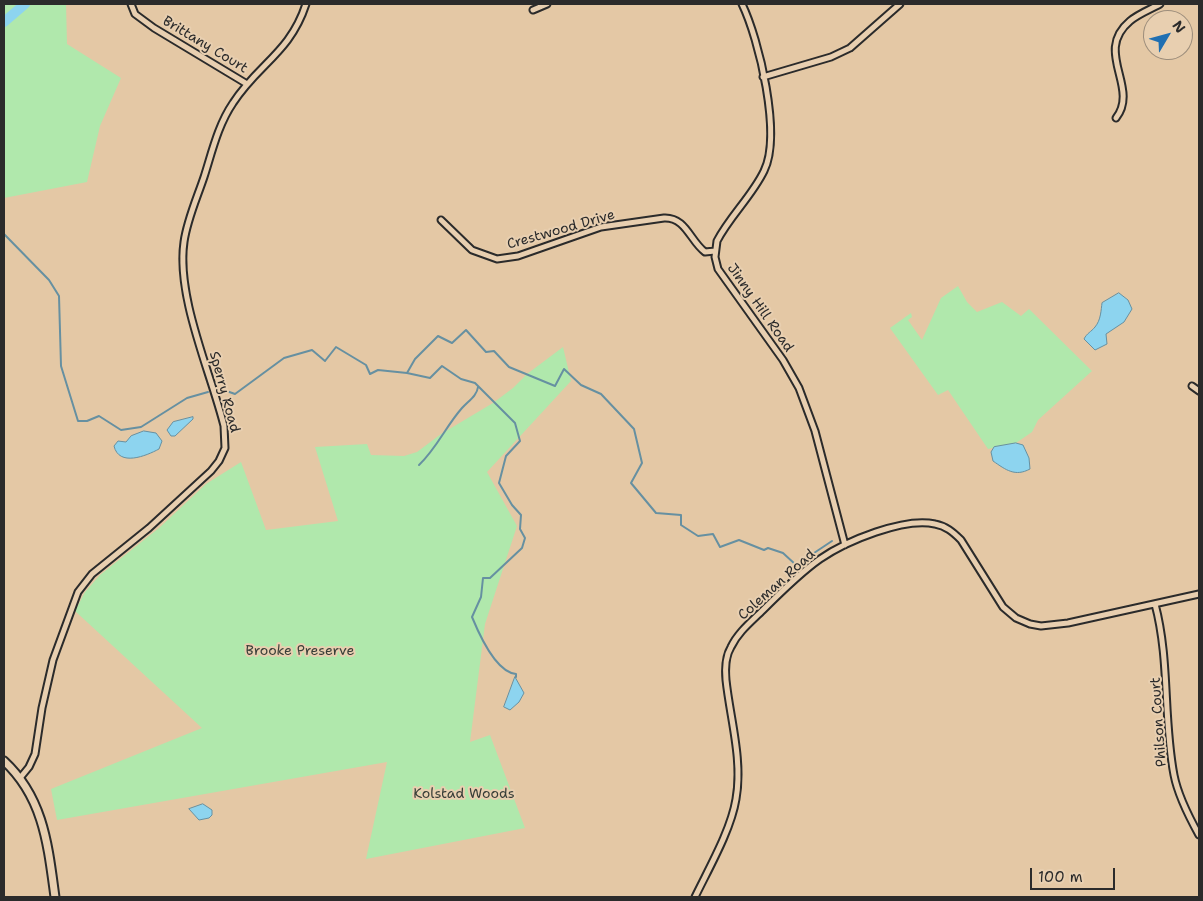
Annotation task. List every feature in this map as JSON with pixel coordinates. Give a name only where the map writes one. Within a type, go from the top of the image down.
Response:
[{"type":"street","name":"Brittany Court","points":[[131,4],[135,14],[154,28],[248,84]]},
{"type":"street","name":"Sperry Road","points":[[20,778],[29,767],[35,754],[42,708],[53,660],[78,592],[92,574],[149,528],[211,471],[223,453],[226,440],[224,426],[194,324],[186,281],[183,251],[188,227],[219,131],[232,105],[248,84],[290,38],[306,4]]},
{"type":"street","points":[[533,10],[547,4]]},
{"type":"street","name":"Jinny Hill Road","points":[[742,4],[755,40],[772,133],[769,158],[761,176],[722,232],[715,251],[716,263],[720,273],[784,360],[799,388],[815,431],[845,545]]},
{"type":"street","points":[[763,77],[830,57],[850,48],[900,4]]},
{"type":"street","points":[[1116,118],[1120,112],[1123,92],[1114,54],[1117,36],[1130,21],[1160,4]]},
{"type":"street","name":"Crestwood Drive","points":[[441,220],[472,250],[497,260],[518,256],[601,227],[664,218],[673,218],[682,224],[705,252],[715,251]]},
{"type":"street","points":[[1192,386],[1199,391]]},
{"type":"street","name":"Coleman Road","points":[[695,897],[729,823],[737,797],[738,770],[726,680],[726,666],[730,649],[745,628],[818,560],[845,545],[907,524],[928,522],[944,526],[961,540],[1003,606],[1016,618],[1030,624],[1050,626],[1068,623],[1199,594]]},
{"type":"street","name":"Philson Court","points":[[1155,604],[1166,662],[1170,747],[1175,777],[1199,835]]},
{"type":"street","points":[[4,761],[20,778],[33,798],[42,818],[55,897]]},
{"type":"green space","points":[[6,4],[66,4],[67,44],[121,78],[100,126],[87,182],[4,198],[4,7]]},
{"type":"green space","points":[[958,286],[967,302],[977,312],[1002,302],[1021,316],[1029,309],[1092,371],[1038,420],[1032,432],[1016,443],[988,449],[948,390],[938,395],[890,328],[911,313],[912,317],[908,320],[922,340],[941,298]]},
{"type":"green space","name":"Brooke Preserve","points":[[563,347],[571,381],[487,472],[517,526],[485,624],[470,742],[490,735],[525,828],[366,859],[387,762],[57,820],[51,789],[202,728],[75,611],[85,592],[100,575],[159,528],[206,484],[241,462],[266,530],[338,521],[315,447],[367,444],[371,455],[404,456],[417,452],[441,434],[493,403]]},
{"type":"water","points":[[1119,293],[1128,300],[1132,309],[1124,322],[1106,334],[1107,344],[1095,350],[1084,339],[1098,321],[1102,303]]},
{"type":"water","points":[[193,417],[175,436],[171,436],[167,430],[173,422]]},
{"type":"water","points":[[144,431],[156,433],[162,441],[159,449],[134,458],[121,456],[117,452],[114,446],[118,441],[126,442],[131,436]]},
{"type":"water","points":[[1016,443],[1023,445],[1029,458],[1030,469],[1015,472],[1006,470],[993,461],[991,452],[994,447]]},
{"type":"water","points":[[515,677],[524,693],[519,702],[510,710],[504,707]]},
{"type":"water","points":[[203,804],[212,810],[212,815],[209,818],[199,820],[189,809]]},
{"type":"waterway","points":[[4,22],[25,4]]},
{"type":"waterway","points":[[4,234],[49,280],[59,296],[61,366],[78,421],[87,421],[99,416],[121,430],[141,427],[187,398],[208,392]]},
{"type":"waterway","points":[[221,389],[235,394],[284,358],[312,350],[325,361],[336,347],[366,365],[370,374],[378,370],[407,373],[415,359],[438,336],[452,343],[466,330],[486,352],[494,351],[509,367],[555,386],[564,369],[581,385],[601,394],[634,429],[642,463],[631,483],[656,513],[681,515],[681,525],[698,536],[713,534],[720,547],[739,540],[764,550],[768,548],[783,553],[796,565],[832,541]]},
{"type":"waterway","points":[[407,373],[430,378],[442,366],[461,379],[475,383],[515,423],[520,441],[506,456],[499,483],[512,505],[521,515],[520,529],[525,538],[522,548],[490,578],[483,578],[481,597],[472,617],[495,660],[509,672],[516,674],[516,677]]},
{"type":"waterway","points":[[419,465],[456,415],[474,396],[478,387]]},
{"type":"park label","name":"Kolstad Woods","points":[[464,794]]}]
